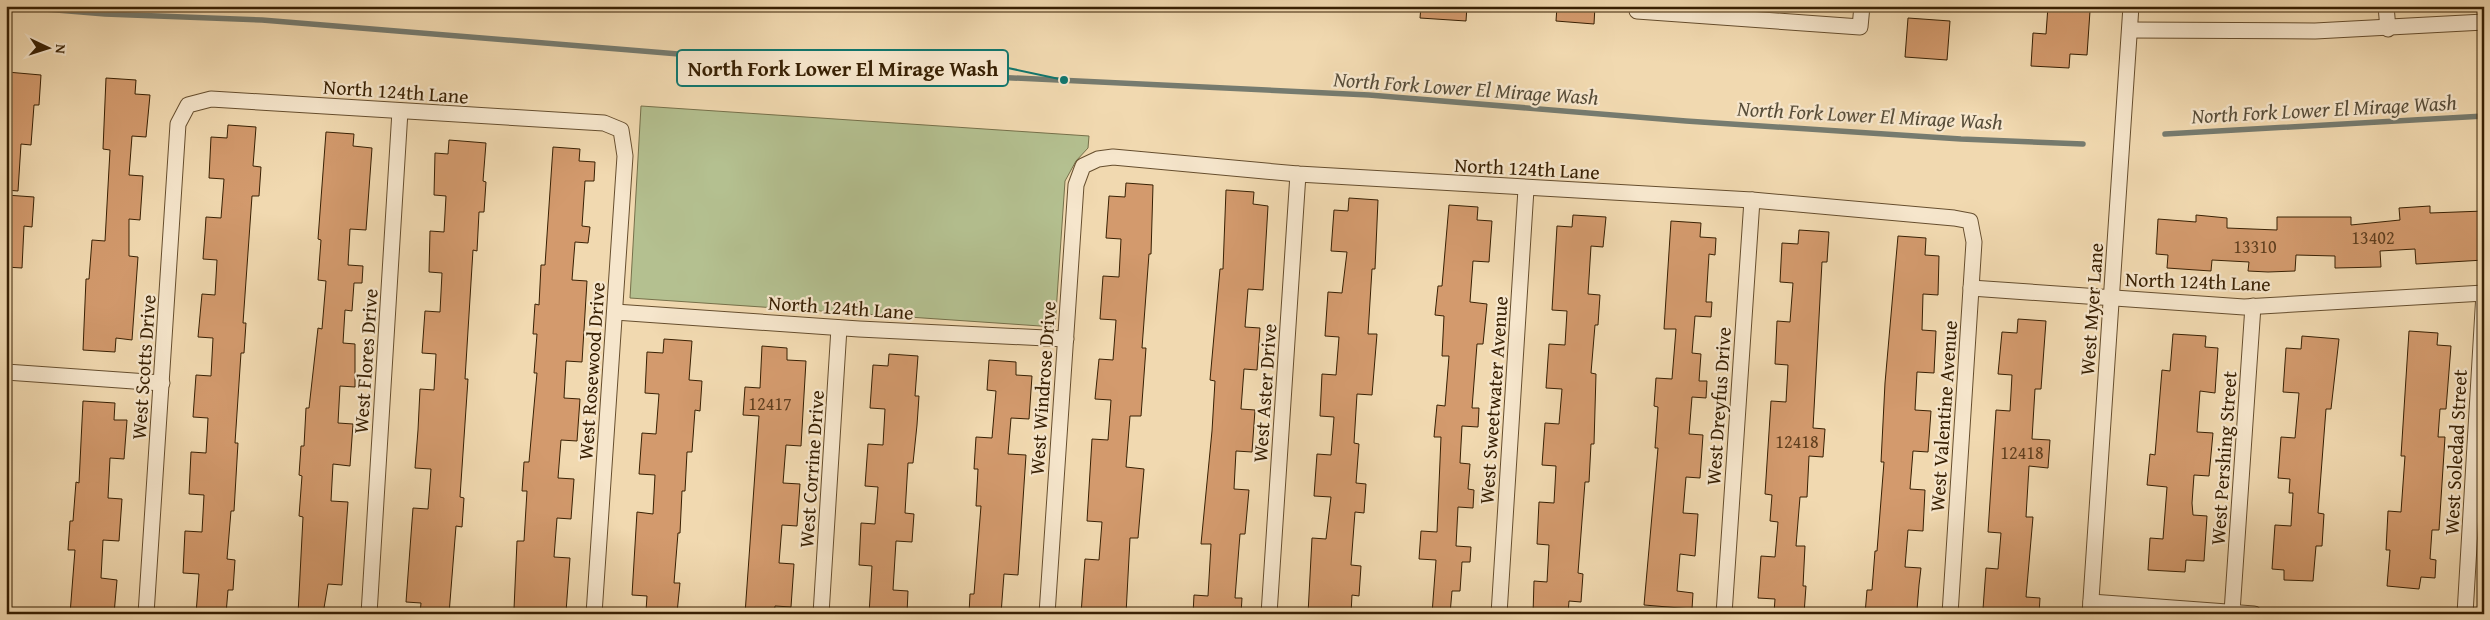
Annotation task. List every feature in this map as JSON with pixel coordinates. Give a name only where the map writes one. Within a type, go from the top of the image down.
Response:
[{"type":"street","points":[[1637,9],[1860,27],[1862,6]]},
{"type":"street","name":"West Myer Lane","points":[[2091,608],[2131,6]]},
{"type":"street","points":[[2386,6],[2388,29]]},
{"type":"street","points":[[2130,30],[2315,31],[2388,29],[2484,22]]},
{"type":"street","name":"North 124th Lane","points":[[178,124],[188,105],[211,99],[604,124],[621,130]]},
{"type":"street","name":"West Flores Drive","points":[[369,614],[400,111]]},
{"type":"street","name":"West Scotts Drive","points":[[146,614],[178,124]]},
{"type":"street","name":"West Rosewood Drive","points":[[594,614],[624,156],[621,130]]},
{"type":"street","name":"North 124th Lane","points":[[1083,166],[1098,158],[1113,157],[1298,174],[1752,200],[1970,221]]},
{"type":"street","name":"West Windrose Drive","points":[[1047,614],[1076,185],[1083,166]]},
{"type":"street","name":"West Aster Drive","points":[[1269,614],[1298,174]]},
{"type":"street","name":"West Sweetwater Avenue","points":[[1499,614],[1526,188]]},
{"type":"street","name":"West Dreyfus Drive","points":[[1724,614],[1752,200]]},
{"type":"street","name":"West Valentine Avenue","points":[[1950,614],[1974,242],[1970,221]]},
{"type":"street","name":"North 124th Lane","points":[[1971,288],[2253,306],[2484,293]]},
{"type":"street","name":"West Soledad Street","points":[[2465,614],[2484,293]]},
{"type":"street","name":"West Pershing Street","points":[[2232,612],[2253,306]]},
{"type":"street","name":"North 124th Lane","points":[[614,312],[840,328],[1066,339]]},
{"type":"street","name":"West Corrine Drive","points":[[822,614],[840,328]]},
{"type":"street","points":[[6,372],[162,383]]},
{"type":"street","points":[[2091,608],[2254,614]]},
{"type":"green space","points":[[641,106],[1089,136],[1088,148],[1076,161],[1065,181],[1055,327],[630,298]]},
{"type":"building","points":[[1421,6],[1467,6],[1466,21],[1420,18]]},
{"type":"building","points":[[1557,6],[1595,6],[1594,24],[1556,21]]},
{"type":"building","points":[[2048,6],[2078,6],[2078,10],[2090,11],[2087,55],[2070,54],[2069,68],[2031,66],[2033,33],[2046,34]]},
{"type":"building","points":[[1908,18],[1950,21],[1947,60],[1905,57]]},
{"type":"building","points":[[7,72],[41,75],[39,105],[34,105],[31,145],[21,144],[18,191],[6,190]]},
{"type":"building","points":[[106,78],[136,80],[135,94],[150,95],[146,137],[132,136],[129,175],[143,176],[140,220],[129,219],[129,256],[138,257],[132,340],[116,338],[115,352],[83,350],[86,279],[89,279],[92,240],[105,241],[110,150],[103,149]]},
{"type":"building","points":[[228,125],[256,127],[253,166],[261,167],[259,196],[252,196],[243,323],[246,323],[244,353],[241,353],[235,443],[238,443],[234,511],[231,511],[227,559],[235,560],[233,590],[228,590],[226,614],[196,614],[199,574],[183,573],[185,531],[202,532],[204,495],[189,494],[191,452],[206,453],[208,418],[193,417],[196,375],[211,376],[213,338],[198,337],[202,294],[215,295],[217,260],[203,259],[206,217],[221,218],[224,179],[209,178],[211,137],[227,138]]},
{"type":"building","points":[[326,132],[354,134],[353,146],[372,148],[366,230],[350,229],[348,265],[363,266],[362,283],[354,283],[352,311],[345,310],[343,343],[355,344],[355,387],[340,386],[338,423],[353,424],[350,466],[333,464],[331,501],[348,502],[342,585],[328,584],[323,614],[298,614],[303,517],[299,516],[302,476],[299,475],[301,446],[304,446],[306,408],[309,408],[318,328],[322,329],[326,281],[318,280],[321,240],[318,239]]},
{"type":"building","points":[[449,140],[486,143],[483,181],[486,182],[484,212],[479,212],[477,251],[473,250],[465,379],[468,379],[460,497],[464,498],[462,527],[456,526],[449,614],[420,614],[421,603],[406,602],[413,508],[428,509],[431,469],[415,468],[420,389],[434,390],[436,354],[422,353],[425,311],[440,312],[442,273],[429,272],[430,231],[444,232],[446,196],[434,195],[435,153],[448,154]]},
{"type":"building","points":[[553,147],[580,149],[579,161],[595,162],[594,181],[585,181],[582,226],[590,227],[588,243],[575,242],[572,280],[587,281],[582,362],[566,361],[564,398],[580,399],[577,441],[561,440],[558,478],[574,479],[571,519],[557,518],[554,557],[570,558],[566,612],[514,609],[517,541],[524,541],[527,491],[522,491],[524,462],[529,462],[537,373],[534,373],[537,334],[533,334],[535,304],[539,305],[541,265],[545,265]]},
{"type":"building","points":[[1126,183],[1153,185],[1151,254],[1149,254],[1142,348],[1146,348],[1141,416],[1130,416],[1126,467],[1144,469],[1138,538],[1130,538],[1126,614],[1081,614],[1085,559],[1099,560],[1102,522],[1087,521],[1092,439],[1108,440],[1111,400],[1095,399],[1099,359],[1113,360],[1116,320],[1100,319],[1103,276],[1119,277],[1121,239],[1106,238],[1109,196],[1125,197]]},
{"type":"building","points":[[1226,190],[1254,192],[1253,204],[1268,206],[1263,290],[1248,289],[1245,327],[1260,328],[1257,370],[1244,369],[1241,409],[1255,410],[1252,452],[1236,451],[1234,489],[1249,490],[1245,534],[1240,534],[1235,598],[1242,598],[1241,614],[1193,614],[1194,595],[1208,596],[1211,544],[1201,544],[1212,431],[1215,381],[1210,380],[1220,269],[1223,269]]},
{"type":"building","points":[[6,195],[34,197],[32,227],[24,226],[22,268],[6,267]]},
{"type":"building","points":[[1349,198],[1378,200],[1375,269],[1372,269],[1368,334],[1377,334],[1372,395],[1357,394],[1354,443],[1359,444],[1356,483],[1366,484],[1364,513],[1355,512],[1351,565],[1361,566],[1359,596],[1352,595],[1351,614],[1308,614],[1312,538],[1326,539],[1331,497],[1314,496],[1317,454],[1331,455],[1334,417],[1320,416],[1322,374],[1336,375],[1339,337],[1325,336],[1328,292],[1342,293],[1347,252],[1331,251],[1334,210],[1348,211]]},
{"type":"building","points":[[1449,205],[1478,207],[1477,220],[1492,221],[1489,262],[1473,261],[1470,302],[1487,304],[1483,344],[1477,344],[1472,408],[1479,408],[1478,427],[1462,426],[1460,463],[1470,464],[1468,489],[1474,490],[1473,508],[1458,507],[1456,546],[1471,547],[1470,562],[1462,562],[1460,591],[1452,591],[1450,614],[1432,614],[1436,560],[1419,559],[1421,531],[1437,532],[1441,437],[1434,437],[1437,405],[1445,406],[1449,356],[1442,356],[1444,316],[1435,315],[1438,286],[1442,286]]},
{"type":"building","points":[[2430,206],[2430,213],[2484,211],[2484,260],[2416,264],[2415,249],[2380,251],[2381,267],[2335,268],[2335,256],[2296,255],[2295,271],[2248,271],[2249,262],[2212,260],[2211,271],[2167,268],[2168,255],[2156,254],[2158,219],[2196,222],[2196,215],[2227,218],[2227,228],[2277,230],[2277,217],[2351,217],[2351,225],[2400,220],[2399,208]]},
{"type":"building","points":[[1573,215],[1606,217],[1603,247],[1591,246],[1588,294],[1600,295],[1598,325],[1595,325],[1591,373],[1596,374],[1594,444],[1591,444],[1589,482],[1585,482],[1578,573],[1583,574],[1581,602],[1569,601],[1568,614],[1533,614],[1534,581],[1547,582],[1549,545],[1537,544],[1539,502],[1554,503],[1556,466],[1542,465],[1545,423],[1559,424],[1562,389],[1546,388],[1549,344],[1565,345],[1567,311],[1552,310],[1557,226],[1572,227]]},
{"type":"building","points":[[1671,221],[1701,223],[1700,237],[1716,238],[1715,255],[1709,254],[1706,302],[1712,302],[1711,317],[1695,316],[1692,353],[1701,354],[1699,381],[1707,381],[1706,398],[1692,397],[1689,434],[1703,435],[1700,478],[1686,477],[1683,513],[1698,514],[1695,556],[1680,554],[1677,591],[1693,593],[1692,609],[1644,605],[1658,448],[1655,448],[1658,407],[1654,406],[1656,378],[1672,379],[1676,329],[1664,329]]},
{"type":"building","points":[[1799,230],[1829,232],[1827,262],[1822,262],[1813,428],[1825,429],[1823,457],[1809,456],[1807,497],[1800,497],[1796,546],[1805,546],[1803,586],[1806,586],[1804,614],[1782,614],[1774,613],[1775,599],[1758,598],[1761,556],[1775,557],[1778,522],[1770,521],[1772,495],[1765,494],[1771,401],[1786,402],[1788,365],[1775,364],[1777,321],[1790,322],[1793,283],[1780,282],[1782,243],[1798,244]]},
{"type":"building","points":[[1898,236],[1926,238],[1925,255],[1939,256],[1938,295],[1923,294],[1922,330],[1936,331],[1934,373],[1917,372],[1915,410],[1931,411],[1928,452],[1913,451],[1910,489],[1925,490],[1923,531],[1908,530],[1905,567],[1921,568],[1917,610],[1900,609],[1900,614],[1865,614],[1867,590],[1872,590],[1875,551],[1877,551],[1884,462],[1881,462],[1885,383]]},
{"type":"building","points":[[2018,319],[2046,321],[2041,389],[2035,389],[2032,439],[2050,440],[2048,468],[2029,466],[2026,517],[2033,517],[2026,597],[2040,598],[2039,614],[1998,614],[1998,611],[1983,609],[1986,568],[1998,569],[2001,533],[1988,532],[1996,410],[2010,411],[2012,375],[1998,374],[2002,332],[2017,333]]},
{"type":"building","points":[[2409,331],[2438,333],[2437,345],[2451,346],[2446,409],[2440,409],[2438,437],[2445,437],[2439,530],[2432,530],[2430,559],[2436,560],[2435,578],[2421,577],[2419,589],[2387,586],[2390,550],[2386,550],[2388,511],[2401,512],[2405,456],[2401,456]]},
{"type":"building","points":[[2173,334],[2206,336],[2205,347],[2218,348],[2215,393],[2200,391],[2197,432],[2213,433],[2209,476],[2194,475],[2192,503],[2193,515],[2207,516],[2204,561],[2186,560],[2185,572],[2148,570],[2150,538],[2163,539],[2167,487],[2147,485],[2150,454],[2155,455],[2162,370],[2170,371]]},
{"type":"building","points":[[2302,336],[2339,339],[2331,409],[2326,409],[2318,513],[2324,514],[2322,546],[2316,546],[2313,581],[2284,580],[2284,570],[2272,569],[2275,525],[2291,526],[2293,493],[2289,493],[2290,479],[2278,478],[2281,437],[2295,438],[2299,393],[2283,392],[2286,348],[2301,349]]},
{"type":"building","points":[[664,339],[692,341],[689,380],[702,381],[700,411],[695,410],[692,452],[687,452],[685,491],[682,491],[680,533],[678,533],[674,583],[680,583],[677,613],[646,611],[647,596],[632,595],[637,512],[653,514],[655,475],[639,474],[642,433],[656,434],[659,394],[645,393],[647,352],[663,353]]},
{"type":"building","points":[[762,346],[787,348],[787,360],[806,361],[801,446],[786,445],[783,483],[800,484],[797,526],[782,525],[779,563],[794,564],[791,607],[775,606],[774,614],[745,614],[759,416],[743,415],[745,387],[760,388]]},
{"type":"building","points":[[889,354],[918,356],[915,396],[919,396],[917,425],[913,463],[908,463],[905,513],[914,514],[912,542],[896,541],[893,590],[908,591],[907,614],[869,614],[872,566],[859,565],[861,523],[875,524],[878,487],[865,486],[868,444],[883,445],[885,409],[870,408],[873,365],[888,366]]},
{"type":"building","points":[[989,360],[1016,362],[1016,375],[1032,376],[1029,419],[1011,418],[1008,454],[1026,455],[1018,575],[1004,574],[1001,614],[969,614],[970,594],[974,594],[981,506],[976,506],[978,469],[974,469],[976,437],[992,438],[996,391],[987,390]]},
{"type":"building","points":[[83,401],[115,403],[114,420],[127,420],[124,459],[110,458],[108,498],[122,499],[119,541],[103,540],[101,578],[117,580],[114,614],[70,614],[75,550],[68,550],[70,521],[73,521],[76,482],[79,483]]},
{"type":"waterway","name":"North Fork Lower El Mirage Wash","points":[[8,6],[105,14],[262,20],[911,73],[1369,95],[1686,121],[1961,139],[2083,144]]},
{"type":"waterway","name":"North Fork Lower El Mirage Wash","points":[[2165,134],[2484,116]]},
{"type":"place","name":"North Fork Lower El Mirage Wash","points":[[1064,80]]}]
